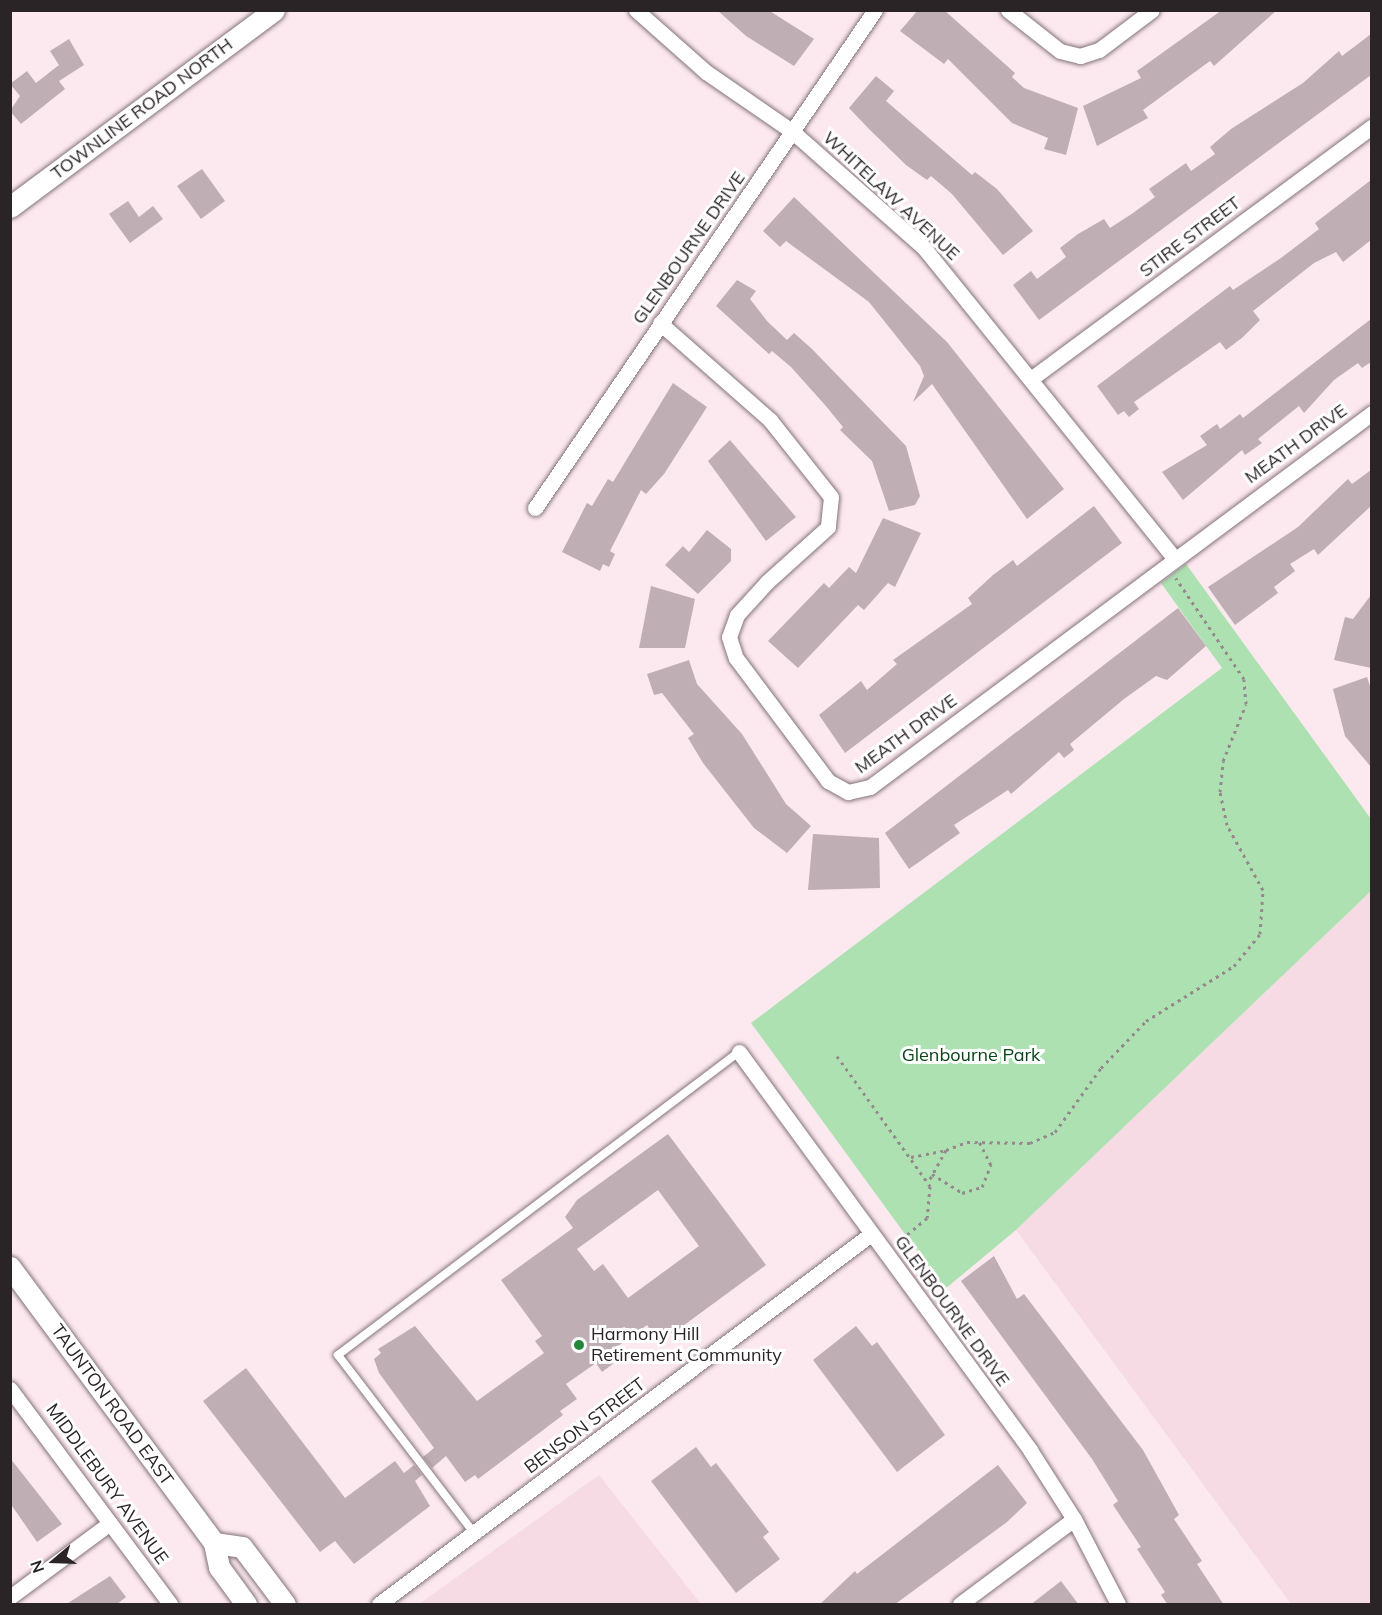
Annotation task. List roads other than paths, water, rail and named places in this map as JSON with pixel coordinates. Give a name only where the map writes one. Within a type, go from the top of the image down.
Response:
[{"type":"main road","name":"TOWNLINE ROAD NORTH","points":[[10,207],[274,10]]},
{"type":"main road","name":"TAUNTON ROAD EAST","points":[[10,1267],[214,1543],[219,1567],[246,1605]]},
{"type":"main road","points":[[214,1543],[242,1547],[285,1605]]},
{"type":"street","name":"WHITELAW AVENUE","points":[[636,10],[706,72],[793,132],[924,248],[1032,378],[1170,561]]},
{"type":"street","name":"GLENBOURNE DRIVE","points":[[535,508],[875,10]]},
{"type":"street","points":[[1008,10],[1060,51],[1080,56],[1099,50],[1152,10]]},
{"type":"street","name":"STIRE STREET","points":[[1032,378],[1371,126]]},
{"type":"street","name":"MEATH DRIVE","points":[[660,323],[770,420],[831,497],[828,526],[752,598],[732,622],[729,637],[736,658],[764,696],[828,782],[842,790],[870,787],[1371,413]]},
{"type":"street","name":"GLENBOURNE DRIVE","points":[[739,1052],[1074,1519],[1118,1605]]},
{"type":"street","name":"BENSON STREET","points":[[379,1605],[871,1234]]},
{"type":"street","name":"MIDDLEBURY AVENUE","points":[[10,1389],[170,1605]]},
{"type":"street","points":[[960,1605],[1074,1519]]},
{"type":"street","points":[[10,1597],[110,1523]]},
{"type":"lane","points":[[474,1533],[338,1355],[739,1052]]},
{"type":"place","name":"Harmony Hill Retirement Community","points":[[579,1345]]},
{"type":"park label","name":"Glenbourne Park","points":[[971,1055]]}]
